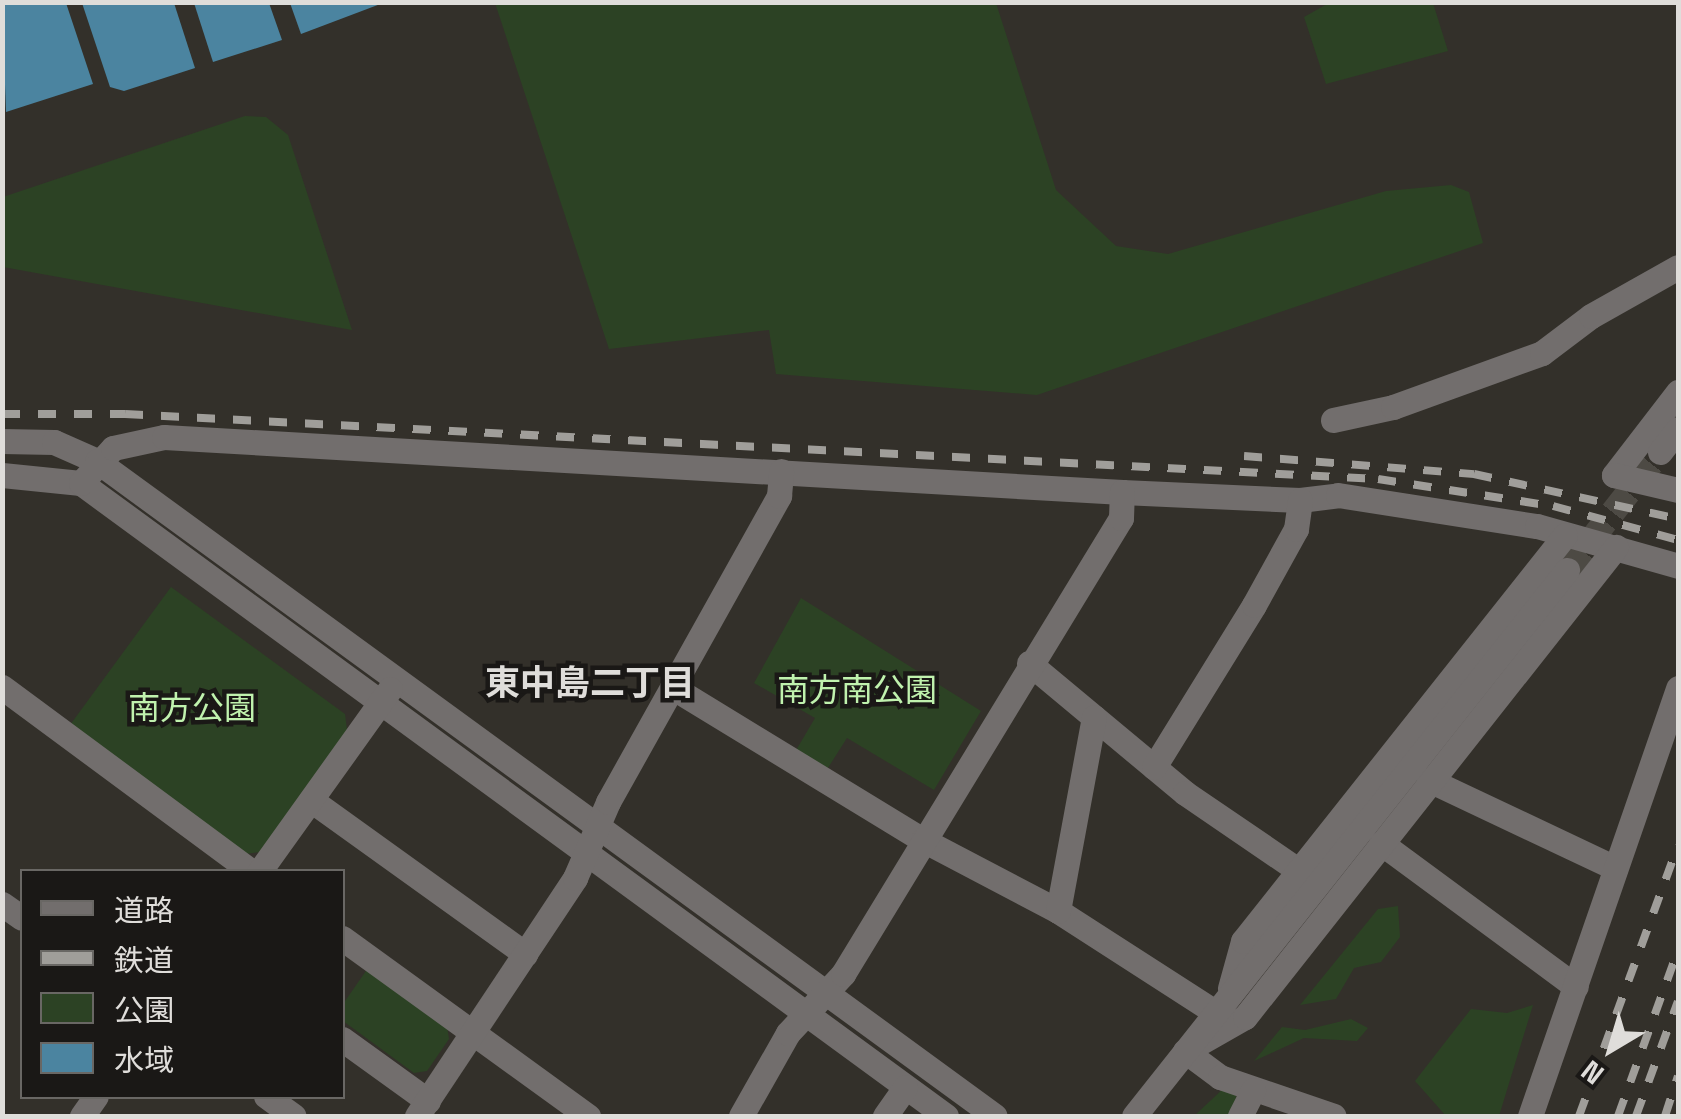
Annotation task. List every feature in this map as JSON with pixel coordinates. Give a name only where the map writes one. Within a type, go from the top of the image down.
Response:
[{"type":"street","points":[[1333,420],[1393,407],[1542,352],[1592,316],[1678,268]]},
{"type":"street","points":[[1675,482],[1614,476],[1678,392]]},
{"type":"street","points":[[1660,452],[1678,429]]},
{"type":"street","points":[[81,483],[113,448],[164,436],[1122,492],[1300,500],[1338,494],[1473,514],[1616,547],[1678,566]]},
{"type":"street","points":[[2,441],[54,442],[98,461],[995,1116]]},
{"type":"street","points":[[345,1042],[422,1109],[474,1035],[586,854],[672,687],[778,496],[781,471]]},
{"type":"street","points":[[2,476],[81,483],[946,1116]]},
{"type":"street","points":[[740,1116],[806,1014],[825,994],[1121,518],[1122,492]]},
{"type":"street","points":[[1154,766],[1296,530],[1300,500]]},
{"type":"street","points":[[1222,1006],[1243,941],[1564,535]]},
{"type":"street","points":[[1186,1051],[1245,1017],[1616,547]]},
{"type":"street","points":[[1134,1116],[1567,570]]},
{"type":"street","points":[[1029,663],[1154,766],[1298,870]]},
{"type":"street","points":[[258,869],[397,680]]},
{"type":"street","points":[[672,687],[923,840],[1058,911],[1222,1006]]},
{"type":"street","points":[[2,688],[252,869]]},
{"type":"street","points":[[1530,1116],[1678,688]]},
{"type":"street","points":[[1058,911],[1094,718]]},
{"type":"street","points":[[1429,780],[1615,868]]},
{"type":"street","points":[[311,800],[524,954]]},
{"type":"street","points":[[1380,843],[1576,988]]},
{"type":"street","points":[[345,940],[588,1116]]},
{"type":"street","points":[[1186,1051],[1220,1077],[1334,1116]]},
{"type":"street","points":[[885,1116],[905,1087]]},
{"type":"street","points":[[1240,1116],[1253,1090]]},
{"type":"street","points":[[270,1099],[294,1116]]},
{"type":"green space","points":[[495,3],[996,3],[1056,190],[1116,246],[1168,254],[1386,191],[1451,185],[1469,192],[1483,243],[1037,395],[776,374],[769,330],[609,349]]},
{"type":"green space","points":[[1329,3],[1433,3],[1448,51],[1326,84],[1304,17]]},
{"type":"green space","points":[[245,116],[266,117],[288,135],[352,330],[3,267],[3,197]]},
{"type":"green space","name":"南方公園","points":[[171,587],[345,714],[347,730],[260,852],[246,854],[70,725]]},
{"type":"green space","name":"南方南公園","points":[[801,598],[981,711],[934,790],[847,738],[826,771],[795,752],[815,718],[754,683]]},
{"type":"green space","points":[[1398,906],[1400,937],[1381,962],[1354,968],[1336,999],[1300,1005],[1378,909]]},
{"type":"green space","points":[[368,968],[447,1026],[449,1039],[427,1071],[414,1073],[345,1022],[345,1001]]},
{"type":"green space","points":[[1533,1005],[1499,1116],[1446,1116],[1415,1081],[1471,1009],[1507,1013]]},
{"type":"green space","points":[[1351,1019],[1368,1028],[1357,1041],[1304,1038],[1254,1061],[1282,1027],[1305,1030]]},
{"type":"green space","points":[[1224,1088],[1237,1093],[1232,1116],[1194,1116]]},
{"type":"water","points":[[290,2],[383,3],[301,34]]},
{"type":"water","points":[[2,3],[66,3],[93,84],[6,112]]},
{"type":"water","points":[[82,3],[174,3],[195,68],[124,91],[110,87]]},
{"type":"water","points":[[194,3],[269,3],[282,40],[213,62]]},
{"type":"tunnel","points":[[1567,570],[1660,452]]},
{"type":"railway","points":[[2,414],[125,414],[1378,479],[1553,506],[1678,540]]},
{"type":"railway","points":[[1244,456],[1474,474],[1678,519]]},
{"type":"railway","points":[[1579,1116],[1678,846]]},
{"type":"railway","points":[[1618,1116],[1678,950]]},
{"type":"railway","points":[[1636,1116],[1678,1001]]},
{"type":"railway","points":[[1665,1116],[1678,1076]]},
{"type":"district","name":"東中島二丁目","points":[[590,683]]}]
